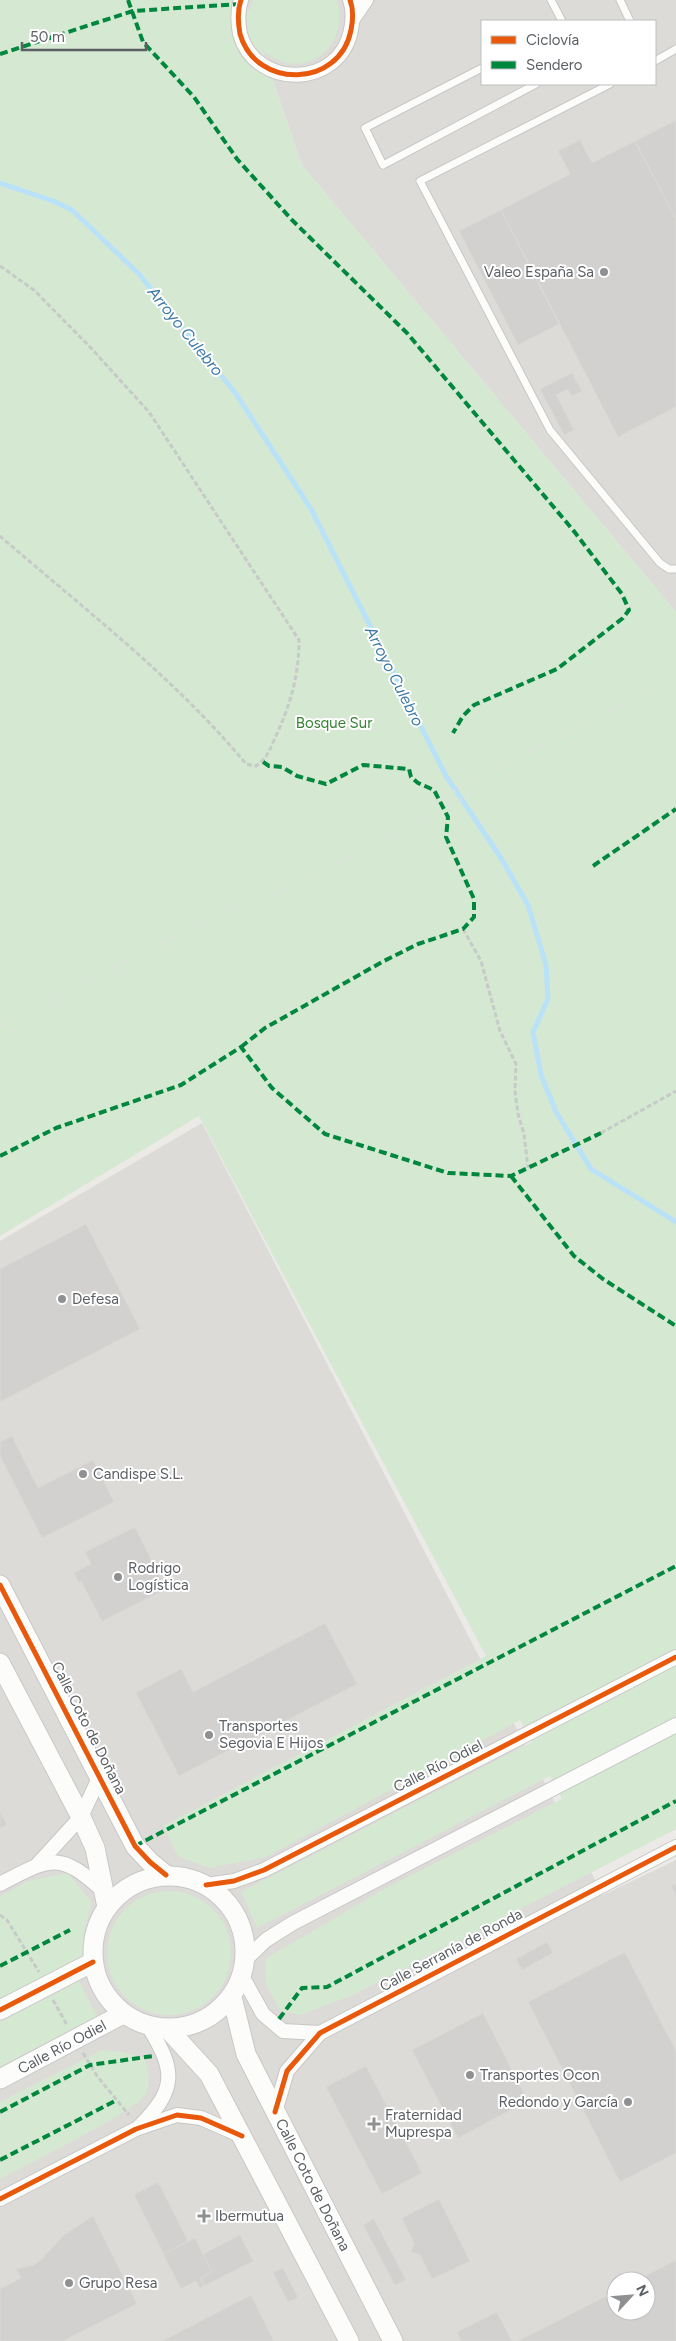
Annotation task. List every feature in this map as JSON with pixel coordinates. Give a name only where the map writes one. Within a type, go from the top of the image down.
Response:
[{"type":"street","points":[[241,0],[238,24],[243,42],[254,58],[270,70],[288,76],[307,75],[325,68],[340,55],[350,38],[353,19],[350,0]]},
{"type":"street","points":[[353,19],[366,0]]},
{"type":"street","name":"Calle Coto de Doñana","points":[[0,1584],[135,1846],[166,1875]]},
{"type":"street","name":"Calle Río Odiel","points":[[206,1885],[234,1880],[264,1870],[676,1657]]},
{"type":"street","points":[[0,1663],[81,1817],[95,1848],[105,1899],[94,1933],[93,1962],[98,1982],[109,2000],[123,2014],[148,2026],[168,2029],[186,2027],[204,2021],[219,2011],[232,1997],[244,1967],[266,1940],[293,1923],[676,1725]]},
{"type":"street","points":[[0,1884],[38,1864],[81,1817],[100,1776]]},
{"type":"street","name":"Calle Serranía de Ronda","points":[[275,2112],[287,2071],[320,2033],[676,1847]]},
{"type":"street","points":[[38,1864],[60,1862],[84,1873],[105,1899]]},
{"type":"street","points":[[105,1899],[118,1894],[132,1884],[166,1875],[187,1877],[206,1885],[224,1898],[237,1916],[244,1937],[244,1967],[264,2014],[283,2030],[320,2033]]},
{"type":"street","points":[[0,2010],[93,1962]]},
{"type":"street","name":"Calle Coto de Doñana","points":[[232,1997],[246,2054],[394,2341]]},
{"type":"street","name":"Calle Río Odiel","points":[[0,2079],[123,2014]]},
{"type":"street","points":[[136,2129],[157,2108],[166,2092],[169,2069],[159,2044],[148,2026]]},
{"type":"street","points":[[168,2029],[209,2074],[349,2341]]},
{"type":"street","points":[[0,2200],[136,2129],[177,2115],[201,2118],[242,2136]]},
{"type":"lane","points":[[551,0],[561,20]]},
{"type":"lane","points":[[620,0],[630,20]]},
{"type":"lane","points":[[656,60],[676,49]]},
{"type":"lane","points":[[481,69],[365,128],[383,165],[534,85]]},
{"type":"lane","points":[[608,85],[420,180],[550,430],[660,564],[676,569]]},
{"type":"path","points":[[0,266],[34,290],[91,348],[149,412],[299,640],[299,662],[293,695],[288,711],[264,760],[256,766],[246,764],[214,725],[119,639],[0,536]]},
{"type":"path","points":[[463,929],[481,961],[500,1031],[516,1064],[515,1091],[518,1114],[524,1134],[528,1168]]},
{"type":"path","points":[[601,1133],[676,1091]]},
{"type":"path","points":[[0,1915],[6,1920],[40,1975]]},
{"type":"path","points":[[51,1995],[71,2032]]},
{"type":"path","points":[[81,2051],[97,2076],[128,2115]]},
{"type":"shaded area","points":[[245,0],[676,0],[676,612],[302,165]]},
{"type":"shaded area","points":[[202,1123],[603,1895],[676,1860],[676,2341],[0,2341],[0,1241]]},
{"type":"green space","name":"Bosque Sur","points":[[0,0],[245,0],[249,12],[253,0],[337,0],[339,18],[336,34],[330,47],[319,56],[307,62],[292,64],[277,60],[262,50],[302,165],[676,612],[676,1829],[351,1996],[299,2015],[281,2011],[266,1985],[265,1959],[388,1887],[562,1799],[550,1776],[257,1928],[241,1892],[532,1742],[520,1720],[266,1857],[209,1868],[178,1856],[163,1826],[486,1656],[199,1116],[0,1236]]},
{"type":"green space","points":[[68,1873],[92,1903],[85,1928],[83,1958],[0,2001],[0,1896],[28,1881]]},
{"type":"green space","points":[[169,1891],[193,1896],[213,1909],[226,1929],[231,1953],[226,1977],[213,1997],[193,2010],[169,2015],[145,2010],[125,1997],[112,1977],[107,1953],[112,1929],[125,1909],[145,1896]]},
{"type":"green space","points":[[79,1981],[98,2018],[0,2069],[0,2022]]},
{"type":"green space","points":[[102,2050],[122,2052],[145,2058],[149,2081],[145,2095],[138,2102],[102,2125],[0,2179],[0,2102]]},
{"type":"building","points":[[676,120],[676,220],[635,141]]},
{"type":"building","name":"Valeo España Sa","points":[[580,140],[592,163],[635,141],[676,220],[676,407],[618,437],[501,210],[570,174],[558,151]]},
{"type":"building","points":[[501,210],[559,324],[518,345],[459,231]]},
{"type":"building","points":[[572,373],[582,391],[572,396],[568,389],[556,395],[574,430],[564,435],[540,389]]},
{"type":"building","name":"Defesa","points":[[86,1224],[140,1329],[0,1402],[0,1269]]},
{"type":"building","name":"Candispe S.L.","points":[[12,1436],[38,1488],[93,1460],[114,1502],[42,1538],[0,1456],[0,1442]]},
{"type":"building","name":"Rodrigo Logística","points":[[135,1527],[166,1589],[102,1621],[81,1581],[79,1583],[74,1573],[91,1564],[85,1552]]},
{"type":"building","name":"Transportes Segovia E Hijos","points":[[325,1623],[357,1684],[179,1776],[136,1693],[181,1669],[193,1692]]},
{"type":"building","points":[[0,1811],[7,1825],[0,1828]]},
{"type":"building","points":[[676,1884],[676,1896],[671,1886]]},
{"type":"building","points":[[547,1942],[553,1953],[522,1970],[516,1959]]},
{"type":"building","name":"Redondo y García","points":[[625,1952],[676,2051],[676,2153],[620,2182],[528,2002]]},
{"type":"building","name":"Transportes Ocon","points":[[483,2013],[528,2101],[458,2138],[412,2050]]},
{"type":"building","points":[[366,2066],[422,2173],[382,2194],[326,2087]]},
{"type":"building","points":[[158,2182],[188,2241],[164,2254],[134,2195]]},
{"type":"building","points":[[439,2199],[470,2261],[432,2279],[420,2255],[411,2252],[414,2243],[402,2218]]},
{"type":"building","name":"Grupo Resa","points":[[93,2216],[137,2304],[63,2341],[0,2341],[0,2289],[21,2278],[16,2269],[34,2265],[40,2261],[64,2235]]},
{"type":"building","points":[[374,2219],[406,2280],[395,2285],[363,2225]]},
{"type":"building","points":[[240,2235],[253,2261],[204,2286],[200,2278],[212,2272],[203,2254]]},
{"type":"building","points":[[195,2238],[212,2272],[200,2278],[204,2286],[200,2288],[196,2281],[181,2289],[163,2254]]},
{"type":"building","points":[[676,2260],[676,2341],[518,2341],[606,2296],[606,2321],[656,2321],[655,2271]]},
{"type":"building","points":[[283,2268],[298,2297],[288,2302],[273,2273]]},
{"type":"building","points":[[251,2295],[274,2341],[162,2341]]},
{"type":"building","points":[[497,2312],[512,2341],[461,2341],[457,2332]]},
{"type":"waterway","name":"Arroyo Culebro","points":[[0,183],[53,201],[72,210],[139,274],[236,394],[311,509],[446,776],[501,858],[528,905],[546,965],[548,999],[533,1032],[541,1075],[556,1112],[591,1169],[676,1222]]},
{"type":"railway","points":[[0,1026],[676,676]]},
{"type":"railway","points":[[0,1037],[676,689]]},
{"type":"marked path","points":[[128,0],[143,42],[194,97],[237,159],[292,220],[407,333],[573,530],[622,594],[629,610],[623,618],[557,669],[474,705],[463,716],[453,733]]},
{"type":"marked path","points":[[0,54],[133,11],[239,4]]},
{"type":"marked path","points":[[241,1047],[265,1028],[382,962],[418,944],[463,929],[474,917],[474,899],[446,837],[448,817],[434,790],[418,783],[411,777],[409,769],[363,765],[326,784],[297,776],[282,767],[269,766],[262,761]]},
{"type":"marked path","points":[[593,866],[676,809]]},
{"type":"marked path","points":[[0,1156],[56,1128],[181,1085],[241,1047],[272,1088],[325,1134],[448,1173],[511,1176],[601,1133]]},
{"type":"marked path","points":[[511,1176],[574,1256],[603,1279],[676,1326]]},
{"type":"marked path","points":[[135,1846],[676,1566]]},
{"type":"marked path","points":[[279,2019],[302,1988],[327,1987],[676,1801]]},
{"type":"marked path","points":[[0,1966],[70,1930]]},
{"type":"marked path","points":[[0,2112],[90,2065],[153,2056]]},
{"type":"marked path","points":[[0,2160],[117,2100]]},
{"type":"cycle path","points":[[241,0],[238,13],[239,30],[249,52],[263,65],[279,73],[297,75],[315,72],[331,63],[344,49],[352,22],[353,11],[350,0]]},
{"type":"cycle path","points":[[0,1585],[135,1846],[166,1875]]},
{"type":"cycle path","points":[[206,1885],[234,1881],[264,1870],[676,1657]]},
{"type":"cycle path","points":[[275,2112],[287,2071],[320,2033],[676,1847]]},
{"type":"cycle path","points":[[0,2010],[93,1962]]},
{"type":"cycle path","points":[[0,2199],[136,2129],[177,2115],[201,2118],[242,2136]]},
{"type":"place","name":"Valeo España Sa","points":[[604,272]]},
{"type":"place","name":"Defesa","points":[[62,1299]]},
{"type":"place","name":"Candispe S.L.","points":[[83,1474]]},
{"type":"place","name":"Rodrigo Logística","points":[[118,1577]]},
{"type":"place","name":"Transportes Segovia E Hijos","points":[[209,1735]]},
{"type":"place","name":"Transportes Ocon","points":[[470,2075]]},
{"type":"place","name":"Redondo y García","points":[[628,2102]]},
{"type":"place","name":"Fraternidad Muprespa","points":[[374,2124]]},
{"type":"place","name":"Ibermutua","points":[[204,2216]]},
{"type":"place","name":"Grupo Resa","points":[[69,2283]]}]
